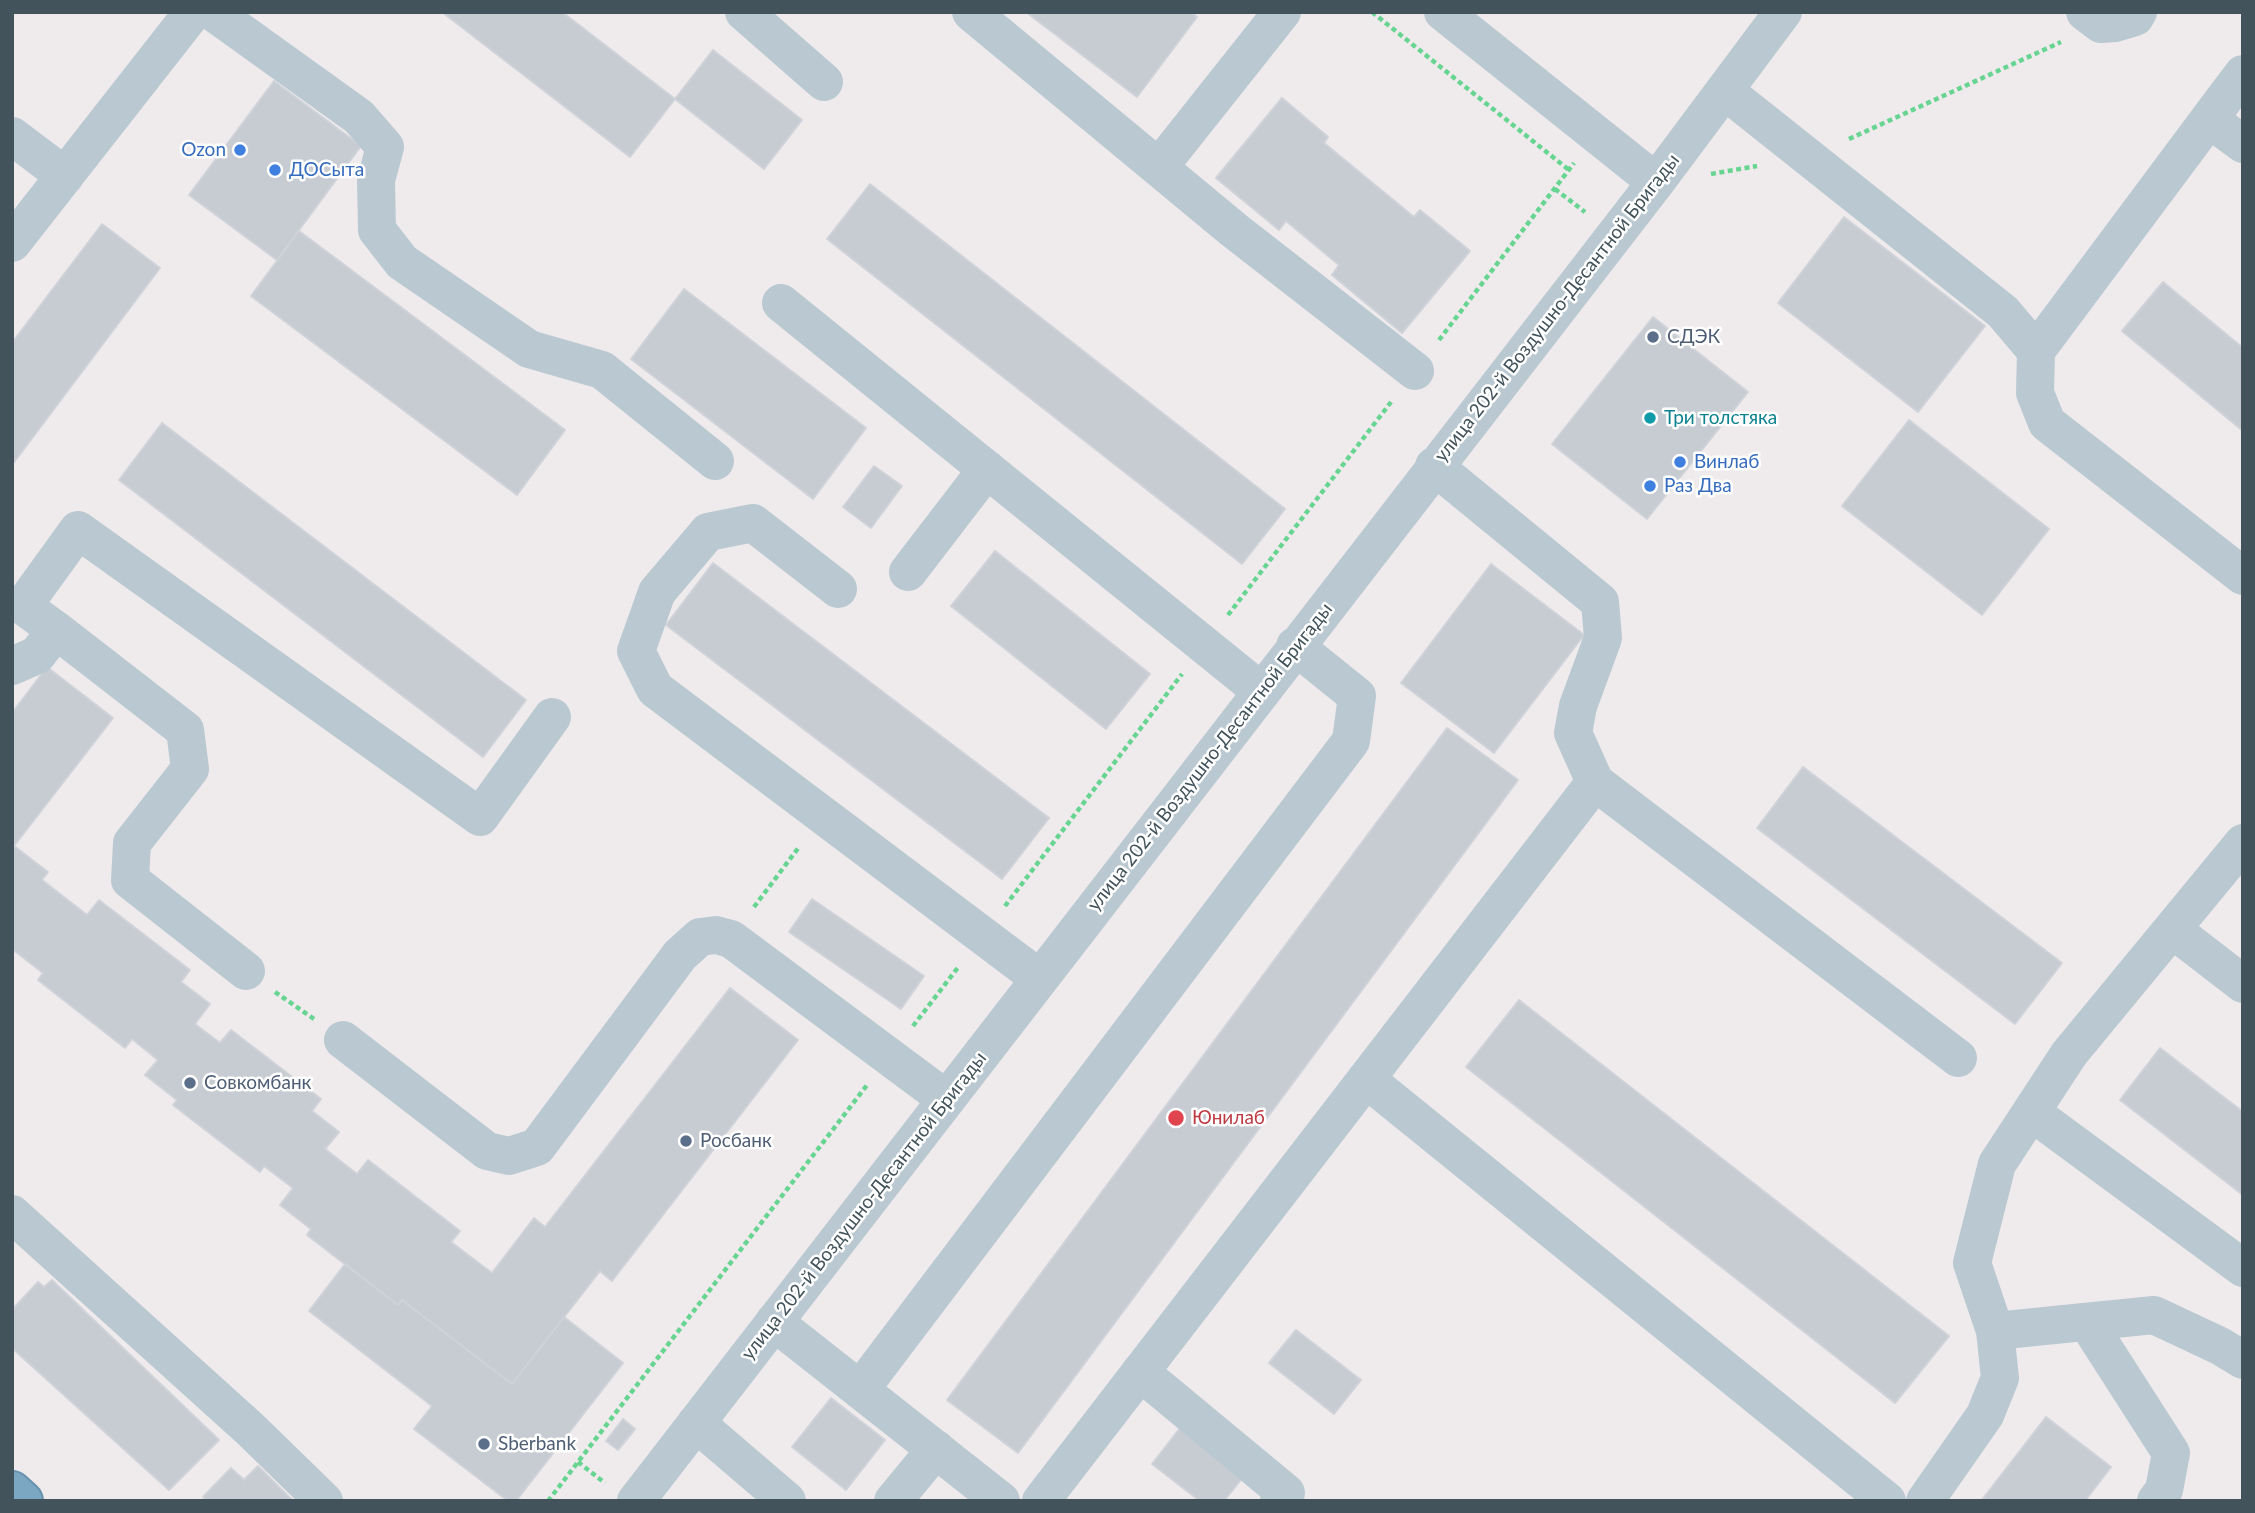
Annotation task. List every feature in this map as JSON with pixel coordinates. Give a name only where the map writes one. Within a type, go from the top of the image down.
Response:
[{"type":"highway","points":[[12,1491],[23,1501]]},
{"type":"street","points":[[16,229],[65,176],[193,12]]},
{"type":"street","points":[[213,12],[359,117],[385,146],[376,180],[377,230],[402,262],[529,349],[602,370],[715,461]]},
{"type":"street","points":[[744,12],[824,82]]},
{"type":"street","points":[[971,12],[1234,230],[1415,371]]},
{"type":"street","points":[[1159,167],[1283,12]]},
{"type":"street","points":[[1443,12],[1656,182]]},
{"type":"street","name":"улица 202-й Воздушно-Десантной Бригады","points":[[636,1501],[1656,182],[1783,12]]},
{"type":"street","points":[[2093,18],[2115,23],[2135,17],[2138,12]]},
{"type":"street","points":[[2243,74],[2036,351],[2035,393],[2047,423],[2243,576]]},
{"type":"street","points":[[1725,91],[2003,312],[2036,351]]},
{"type":"street","points":[[2209,119],[2243,144]]},
{"type":"street","points":[[12,136],[65,176]]},
{"type":"street","points":[[781,303],[1261,691]]},
{"type":"street","points":[[1434,466],[1600,601],[1604,638],[1578,706],[1573,733],[1595,782],[1958,1058]]},
{"type":"street","points":[[908,572],[986,469]]},
{"type":"street","points":[[838,589],[753,523],[708,532],[657,592],[636,651],[655,689],[1040,978]]},
{"type":"street","points":[[246,971],[130,880],[132,843],[190,769],[185,730],[23,606],[78,530],[480,817],[552,717]]},
{"type":"street","points":[[12,666],[37,655],[56,630]]},
{"type":"street","points":[[860,1390],[1350,741],[1357,696],[1295,646]]},
{"type":"street","points":[[1041,1501],[1595,782]]},
{"type":"street","points":[[1925,1501],[1985,1415],[2000,1378],[1995,1331],[1972,1263],[1997,1164],[2069,1054],[2243,843]]},
{"type":"street","points":[[2173,930],[2243,984]]},
{"type":"street","points":[[343,1040],[487,1151],[509,1156],[537,1147],[680,955],[700,937],[716,935],[731,939],[946,1099]]},
{"type":"street","points":[[1366,1079],[1887,1501]]},
{"type":"street","points":[[2031,1112],[2243,1268]]},
{"type":"street","points":[[12,1214],[250,1429],[324,1501]]},
{"type":"street","points":[[1995,1331],[2154,1315],[2220,1346],[2243,1360]]},
{"type":"street","points":[[774,1322],[1001,1501]]},
{"type":"street","points":[[2087,1322],[2171,1453],[2164,1490],[2156,1501]]},
{"type":"street","points":[[1140,1372],[1286,1493],[1279,1501]]},
{"type":"street","points":[[696,1423],[786,1501]]},
{"type":"street","points":[[892,1501],[936,1449]]},
{"type":"path","points":[[1372,12],[1569,170]]},
{"type":"path","points":[[1710,174],[1810,157],[2093,18]]},
{"type":"path","points":[[548,1501],[1596,135]]},
{"type":"path","points":[[731,939],[823,815]]},
{"type":"path","points":[[246,971],[343,1040]]},
{"type":"building","points":[[442,12],[562,12],[675,99],[630,157]]},
{"type":"building","points":[[1026,12],[1191,12],[1197,17],[1137,97]]},
{"type":"building","points":[[713,50],[802,120],[764,169],[675,99]]},
{"type":"building","name":"ДОСыта","points":[[274,81],[361,146],[277,260],[189,195]]},
{"type":"building","points":[[1282,98],[1328,137],[1324,143],[1414,217],[1420,210],[1470,251],[1402,333],[1332,275],[1339,265],[1286,221],[1279,230],[1216,178]]},
{"type":"building","points":[[870,184],[1285,509],[1242,564],[827,239]]},
{"type":"building","points":[[1844,217],[1985,326],[1918,412],[1778,303]]},
{"type":"building","points":[[102,224],[160,268],[12,465],[12,343]]},
{"type":"building","points":[[299,231],[565,430],[517,495],[251,296]]},
{"type":"building","points":[[2163,282],[2243,348],[2243,431],[2122,331]]},
{"type":"building","points":[[684,289],[866,428],[813,499],[631,359]]},
{"type":"building","name":"Три толстяка","points":[[1653,317],[1748,392],[1647,519],[1552,444]]},
{"type":"building","points":[[1909,420],[2049,529],[1982,615],[1842,506]]},
{"type":"building","points":[[162,423],[526,700],[483,757],[119,480]]},
{"type":"building","points":[[874,466],[902,486],[871,528],[843,507]]},
{"type":"building","points":[[995,551],[1150,674],[1106,729],[951,606]]},
{"type":"building","points":[[713,563],[1049,818],[1002,879],[666,625]]},
{"type":"building","points":[[1491,564],[1584,635],[1494,753],[1401,683]]},
{"type":"building","points":[[47,667],[113,718],[14,846],[48,872],[42,880],[87,915],[99,900],[190,970],[181,982],[210,1004],[195,1024],[220,1043],[231,1030],[321,1099],[312,1111],[339,1132],[325,1149],[357,1174],[368,1160],[460,1231],[451,1242],[492,1273],[534,1218],[545,1227],[730,988],[798,1040],[612,1281],[600,1271],[512,1384],[402,1300],[398,1305],[307,1235],[311,1229],[280,1205],[293,1188],[264,1166],[260,1172],[173,1105],[177,1100],[145,1075],[158,1060],[132,1039],[125,1048],[38,980],[43,973],[12,949],[12,713]]},
{"type":"building","points":[[1447,728],[1518,780],[1018,1453],[947,1400]]},
{"type":"building","points":[[1803,767],[2062,963],[2015,1024],[1757,828]]},
{"type":"building","points":[[812,899],[924,976],[901,1009],[789,932]]},
{"type":"building","points":[[1519,1000],[1949,1336],[1895,1403],[1466,1067]]},
{"type":"building","points":[[2160,1048],[2243,1112],[2243,1195],[2120,1100]]},
{"type":"building","points":[[345,1264],[398,1305],[402,1300],[512,1384],[564,1317],[623,1363],[516,1501],[508,1501],[414,1429],[432,1406],[309,1311]]},
{"type":"building","points":[[52,1280],[219,1440],[169,1490],[12,1348],[12,1310],[38,1282],[44,1287]]},
{"type":"building","points":[[1296,1330],[1361,1380],[1334,1414],[1269,1363]]},
{"type":"building","points":[[831,1398],[885,1440],[846,1490],[792,1447]]},
{"type":"building","points":[[2046,1417],[2111,1467],[2085,1501],[1981,1501]]},
{"type":"building","points":[[623,1419],[635,1429],[618,1450],[606,1441]]},
{"type":"building","points":[[1180,1428],[1243,1477],[1224,1501],[1200,1501],[1152,1464]]},
{"type":"building","points":[[258,1466],[293,1501],[206,1501],[203,1497],[231,1468],[244,1480]]},
{"type":"place","name":"Ozon","points":[[240,150]]},
{"type":"place","name":"ДОСыта","points":[[275,170]]},
{"type":"place","name":"СДЭК","points":[[1653,337]]},
{"type":"place","name":"Три толстяка","points":[[1650,418]]},
{"type":"place","name":"Винлаб","points":[[1680,462]]},
{"type":"place","name":"Раз Два","points":[[1650,486]]},
{"type":"place","name":"Совкомбанк","points":[[190,1083]]},
{"type":"place","name":"Юнилаб","points":[[1176,1118]]},
{"type":"place","name":"Росбанк","points":[[686,1141]]},
{"type":"place","name":"Sberbank","points":[[484,1444]]}]
